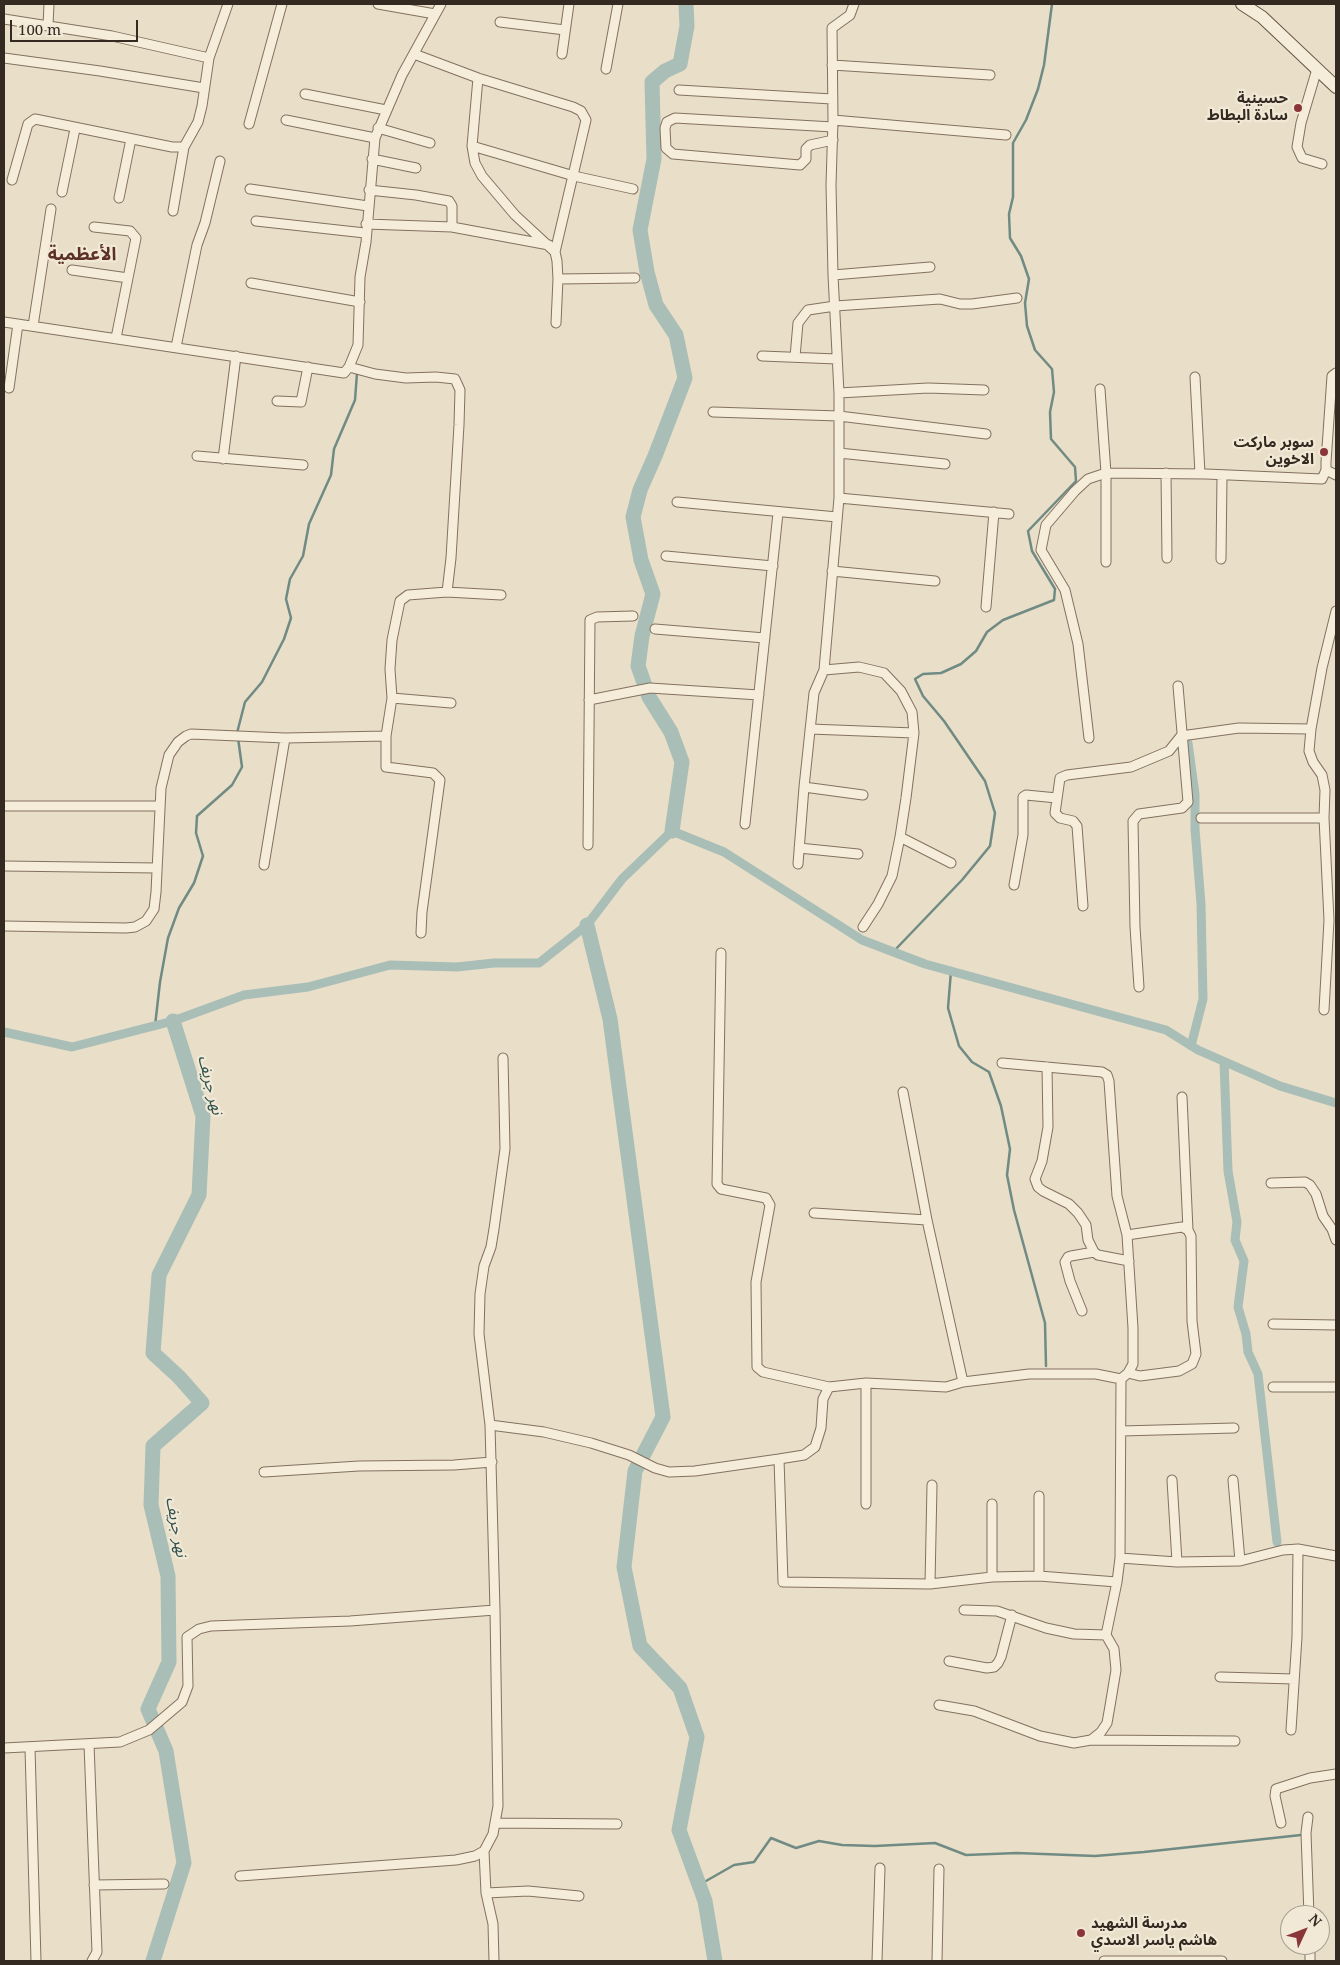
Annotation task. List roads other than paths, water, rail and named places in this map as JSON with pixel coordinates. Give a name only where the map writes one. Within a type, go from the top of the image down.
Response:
[{"type":"main road","points":[[1242,4],[1262,17],[1336,87]]},
{"type":"street","points":[[48,26],[49,4]]},
{"type":"street","points":[[174,211],[184,147],[198,122],[209,58],[228,4]]},
{"type":"street","points":[[249,124],[282,4]]},
{"type":"street","points":[[378,4],[435,14]]},
{"type":"street","points":[[4,322],[344,372],[349,367],[358,345],[360,276],[375,138],[386,110],[441,4]]},
{"type":"street","points":[[562,54],[569,4]]},
{"type":"street","points":[[606,69],[618,4]]},
{"type":"street","points":[[798,864],[814,693],[824,670],[838,498],[839,393],[834,306],[831,185],[833,140],[832,28],[850,15],[854,4]]},
{"type":"street","points":[[4,20],[112,36],[209,58]]},
{"type":"street","points":[[500,22],[565,30]]},
{"type":"street","points":[[414,54],[478,78],[581,111],[586,120],[574,176],[552,249]]},
{"type":"street","points":[[4,58],[204,88]]},
{"type":"street","points":[[832,65],[990,75]]},
{"type":"street","points":[[1317,69],[1301,123],[1297,147],[1302,158],[1322,164]]},
{"type":"street","points":[[478,78],[472,146],[475,163],[482,176],[515,215],[552,249],[557,261],[558,279],[556,323]]},
{"type":"street","points":[[679,90],[832,99]]},
{"type":"street","points":[[304,94],[386,110]]},
{"type":"street","points":[[833,140],[810,145],[805,153],[806,159],[800,165],[673,154],[666,148],[665,128],[667,122],[675,118],[833,123],[1006,135]]},
{"type":"street","points":[[12,180],[31,121],[35,120],[172,147],[184,147]]},
{"type":"street","points":[[286,120],[375,138]]},
{"type":"street","points":[[378,128],[430,143]]},
{"type":"street","points":[[62,192],[75,129]]},
{"type":"street","points":[[119,198],[131,139]]},
{"type":"street","points":[[472,146],[574,176],[633,189]]},
{"type":"street","points":[[372,159],[416,168]]},
{"type":"street","points":[[176,347],[197,245],[220,161]]},
{"type":"street","points":[[250,189],[368,206]]},
{"type":"street","points":[[369,190],[449,201],[452,206],[452,227]]},
{"type":"street","points":[[33,326],[51,209]]},
{"type":"street","points":[[256,221],[366,228],[452,227],[552,249]]},
{"type":"street","points":[[94,227],[130,230],[136,238],[116,338]]},
{"type":"street","points":[[833,275],[930,267]]},
{"type":"street","points":[[72,270],[128,278]]},
{"type":"street","points":[[558,279],[635,278]]},
{"type":"street","points":[[251,283],[360,302]]},
{"type":"street","points":[[795,357],[798,323],[802,315],[808,310],[834,306],[940,299],[960,304],[972,304],[1017,298]]},
{"type":"street","points":[[9,388],[18,324]]},
{"type":"street","points":[[223,459],[236,356]]},
{"type":"street","points":[[762,356],[837,359]]},
{"type":"street","points":[[277,401],[301,402],[308,367]]},
{"type":"street","points":[[349,367],[375,374],[406,378],[436,377],[455,379],[460,390],[452,548],[447,592]]},
{"type":"street","points":[[1089,738],[1078,644],[1065,590],[1041,550],[1046,525],[1075,491],[1088,479],[1106,473],[1166,473],[1322,479],[1326,470],[1332,376],[1336,372]]},
{"type":"street","points":[[1195,377],[1200,474]]},
{"type":"street","points":[[839,393],[928,388],[984,390]]},
{"type":"street","points":[[1100,389],[1106,473],[1106,562]]},
{"type":"street","points":[[713,412],[839,416],[986,434]]},
{"type":"street","points":[[839,453],[945,464]]},
{"type":"street","points":[[197,456],[303,465]]},
{"type":"street","points":[[1326,470],[1336,474]]},
{"type":"street","points":[[1166,473],[1167,558]]},
{"type":"street","points":[[1221,559],[1222,475]]},
{"type":"street","points":[[838,498],[1010,514]]},
{"type":"street","points":[[677,502],[778,513],[837,517]]},
{"type":"street","points":[[986,607],[994,512]]},
{"type":"street","points":[[745,824],[778,513]]},
{"type":"street","points":[[666,556],[773,566]]},
{"type":"street","points":[[832,571],[935,581]]},
{"type":"street","points":[[421,933],[422,912],[440,780],[433,773],[386,767],[386,736],[392,698],[390,669],[392,640],[400,601],[408,595],[447,592],[501,595]]},
{"type":"street","points":[[1324,1010],[1333,920],[1324,818],[1325,790],[1322,775],[1313,762],[1310,751],[1311,729],[1322,668],[1336,611]]},
{"type":"street","points":[[588,845],[590,620],[633,616]]},
{"type":"street","points":[[656,629],[765,638]]},
{"type":"street","points":[[824,670],[859,667],[884,672],[901,692],[912,712],[914,733],[900,837],[892,876],[878,904],[863,927]]},
{"type":"street","points":[[1139,988],[1135,927],[1133,820],[1139,814],[1178,809],[1186,806],[1188,797],[1178,686]]},
{"type":"street","points":[[589,700],[650,688],[759,695]]},
{"type":"street","points":[[392,698],[451,703]]},
{"type":"street","points":[[1083,906],[1077,826],[1073,821],[1057,816],[1056,813],[1060,778],[1131,767],[1169,752],[1181,736],[1239,728],[1311,729]]},
{"type":"street","points":[[810,729],[914,733]]},
{"type":"street","points":[[4,926],[135,927],[146,921],[154,909],[160,788],[170,755],[178,742],[191,734],[285,738],[386,736]]},
{"type":"street","points":[[264,865],[285,738]]},
{"type":"street","points":[[804,787],[863,795]]},
{"type":"street","points":[[1014,885],[1023,835],[1023,797],[1026,794],[1057,798]]},
{"type":"street","points":[[4,806],[159,806]]},
{"type":"street","points":[[1201,818],[1324,818]]},
{"type":"street","points":[[900,837],[951,863]]},
{"type":"street","points":[[799,848],[858,854]]},
{"type":"street","points":[[4,866],[157,868]]},
{"type":"street","points":[[721,953],[717,1184],[721,1189],[766,1198],[770,1205],[756,1282],[755,1361],[757,1367],[763,1372],[829,1387],[866,1383],[946,1387],[964,1382],[1029,1374],[1140,1376],[1179,1371],[1192,1364],[1196,1354],[1192,1321],[1191,1236],[1188,1230],[1182,1097]]},
{"type":"street","points":[[240,1876],[456,1860],[475,1856],[484,1851],[489,1844],[498,1806],[495,1610],[492,1462],[480,1334],[480,1294],[484,1266],[491,1247],[505,1149],[503,1058]]},
{"type":"street","points":[[1002,1063],[1102,1072],[1107,1075],[1109,1081],[1117,1196],[1127,1235],[1133,1328],[1133,1364],[1124,1376],[1121,1432],[1120,1558],[1106,1635],[1114,1649],[1116,1670],[1107,1723],[1101,1732],[1091,1740]]},
{"type":"street","points":[[1047,1067],[1048,1128],[1042,1161],[1035,1179],[1038,1187],[1069,1204],[1078,1213],[1086,1225],[1088,1240],[1094,1252],[1098,1255],[1129,1261]]},
{"type":"street","points":[[903,1092],[927,1220],[964,1382]]},
{"type":"street","points":[[1271,1183],[1305,1182],[1310,1185],[1316,1194],[1323,1216],[1332,1229],[1336,1240]]},
{"type":"street","points":[[814,1213],[927,1220]]},
{"type":"street","points":[[1127,1235],[1182,1227],[1188,1230]]},
{"type":"street","points":[[1082,1311],[1070,1281],[1065,1262],[1068,1257],[1094,1252]]},
{"type":"street","points":[[1273,1324],[1336,1325]]},
{"type":"street","points":[[866,1383],[866,1504]]},
{"type":"street","points":[[490,1425],[544,1432],[591,1442],[629,1454],[649,1465],[669,1472],[713,1468],[804,1455],[815,1447],[821,1428],[823,1400],[829,1387]]},
{"type":"street","points":[[1273,1387],[1336,1387]]},
{"type":"street","points":[[1121,1432],[1234,1428]]},
{"type":"street","points":[[779,1458],[783,1582],[930,1584],[992,1577],[1039,1576],[1117,1582]]},
{"type":"street","points":[[264,1472],[359,1466],[454,1465],[492,1462]]},
{"type":"street","points":[[1172,1480],[1178,1562]]},
{"type":"street","points":[[1233,1480],[1240,1561]]},
{"type":"street","points":[[930,1584],[932,1485]]},
{"type":"street","points":[[1039,1496],[1039,1576]]},
{"type":"street","points":[[992,1504],[992,1577]]},
{"type":"street","points":[[1120,1558],[1178,1562],[1240,1561],[1298,1548],[1336,1556]]},
{"type":"street","points":[[1291,1730],[1298,1548]]},
{"type":"street","points":[[4,1748],[120,1742],[149,1730],[182,1702],[188,1686],[187,1637],[199,1629],[211,1626],[350,1621],[495,1610]]},
{"type":"street","points":[[964,1610],[997,1611],[1046,1628],[1074,1634],[1106,1635]]},
{"type":"street","points":[[949,1661],[987,1668],[994,1667],[1001,1657],[1012,1616]]},
{"type":"street","points":[[1220,1676],[1294,1679]]},
{"type":"street","points":[[939,1705],[974,1711],[1040,1736],[1074,1743],[1091,1740],[1235,1740]]},
{"type":"street","points":[[89,1744],[97,1952],[92,1961]]},
{"type":"street","points":[[30,1748],[36,1961]]},
{"type":"street","points":[[1281,1824],[1275,1796],[1276,1789],[1310,1778],[1336,1774]]},
{"type":"street","points":[[1308,1817],[1306,1833],[1309,1905]]},
{"type":"street","points":[[495,1823],[617,1824]]},
{"type":"street","points":[[484,1851],[486,1893],[493,1924],[494,1961]]},
{"type":"street","points":[[877,1961],[880,1868]]},
{"type":"street","points":[[937,1961],[938,1869]]},
{"type":"street","points":[[94,1885],[164,1884]]},
{"type":"street","points":[[486,1893],[528,1891],[579,1896]]},
{"type":"street","points":[[1104,1961],[1222,1961]]},
{"type":"waterway","points":[[672,831],[682,762],[671,732],[649,697],[638,666],[642,636],[653,594],[641,560],[633,517],[640,490],[685,378],[676,335],[656,305],[647,272],[640,230],[654,159],[652,82],[665,71],[680,64],[687,26],[686,4]]},
{"type":"waterway","points":[[893,952],[962,880],[990,846],[995,813],[985,781],[944,721],[923,696],[915,679],[923,674],[941,673],[961,664],[976,651],[987,632],[1003,620],[1054,600],[1055,589],[1032,551],[1028,531],[1076,481],[1075,467],[1051,439],[1050,412],[1054,392],[1052,369],[1035,350],[1027,326],[1025,303],[1029,279],[1021,256],[1010,238],[1009,214],[1013,197],[1013,143],[1026,120],[1038,89],[1044,65],[1052,4]]},
{"type":"waterway","points":[[237,733],[245,702],[262,682],[284,639],[291,618],[286,599],[290,579],[303,556],[309,524],[331,475],[334,449],[355,400],[357,373]]},
{"type":"waterway","points":[[155,1026],[168,938],[179,908],[194,883],[203,856],[196,833],[197,816],[232,785],[242,767],[238,738]]},
{"type":"waterway","points":[[1188,743],[1195,794],[1195,829],[1201,904],[1203,999],[1191,1046]]},
{"type":"waterway","points":[[4,1032],[72,1047],[173,1021],[244,995],[308,987],[390,965],[457,967],[494,963],[539,963],[587,925],[622,879],[672,831],[724,852],[862,940],[925,964],[1166,1030],[1198,1050],[1280,1086],[1336,1103]]},
{"type":"waterway","points":[[587,925],[610,1019],[663,1417],[635,1471],[624,1567],[640,1646],[680,1688],[697,1737],[679,1830],[705,1901],[715,1961]]},
{"type":"waterway","points":[[951,971],[948,1008],[959,1046],[972,1062],[989,1072],[1001,1106],[1010,1149],[1007,1175],[1014,1210],[1045,1323],[1046,1366]]},
{"type":"waterway","name":"نهر جريف","points":[[153,1961],[184,1863],[166,1751],[148,1709],[169,1662],[168,1576],[151,1505],[153,1446],[202,1403],[179,1377],[153,1353],[159,1275],[199,1195],[203,1116],[173,1021]]},
{"type":"waterway","points":[[1224,1062],[1228,1171],[1237,1222],[1235,1240],[1244,1261],[1238,1307],[1246,1334],[1248,1352],[1258,1374],[1277,1542]]},
{"type":"waterway","points":[[699,1885],[734,1865],[754,1862],[771,1838],[796,1848],[819,1841],[842,1845],[875,1846],[935,1843],[966,1855],[1017,1853],[1095,1856],[1301,1835]]},
{"type":"place","name":"حسينية سادة البطاط","points":[[1298,108]]},
{"type":"place","name":"سوبر ماركت الاخوين","points":[[1324,452]]},
{"type":"place","name":"مدرسة الشهيد هاشم ياسر الاسدي","points":[[1081,1933]]},
{"type":"district","name":"الأعظمية","points":[[82,255]]}]
